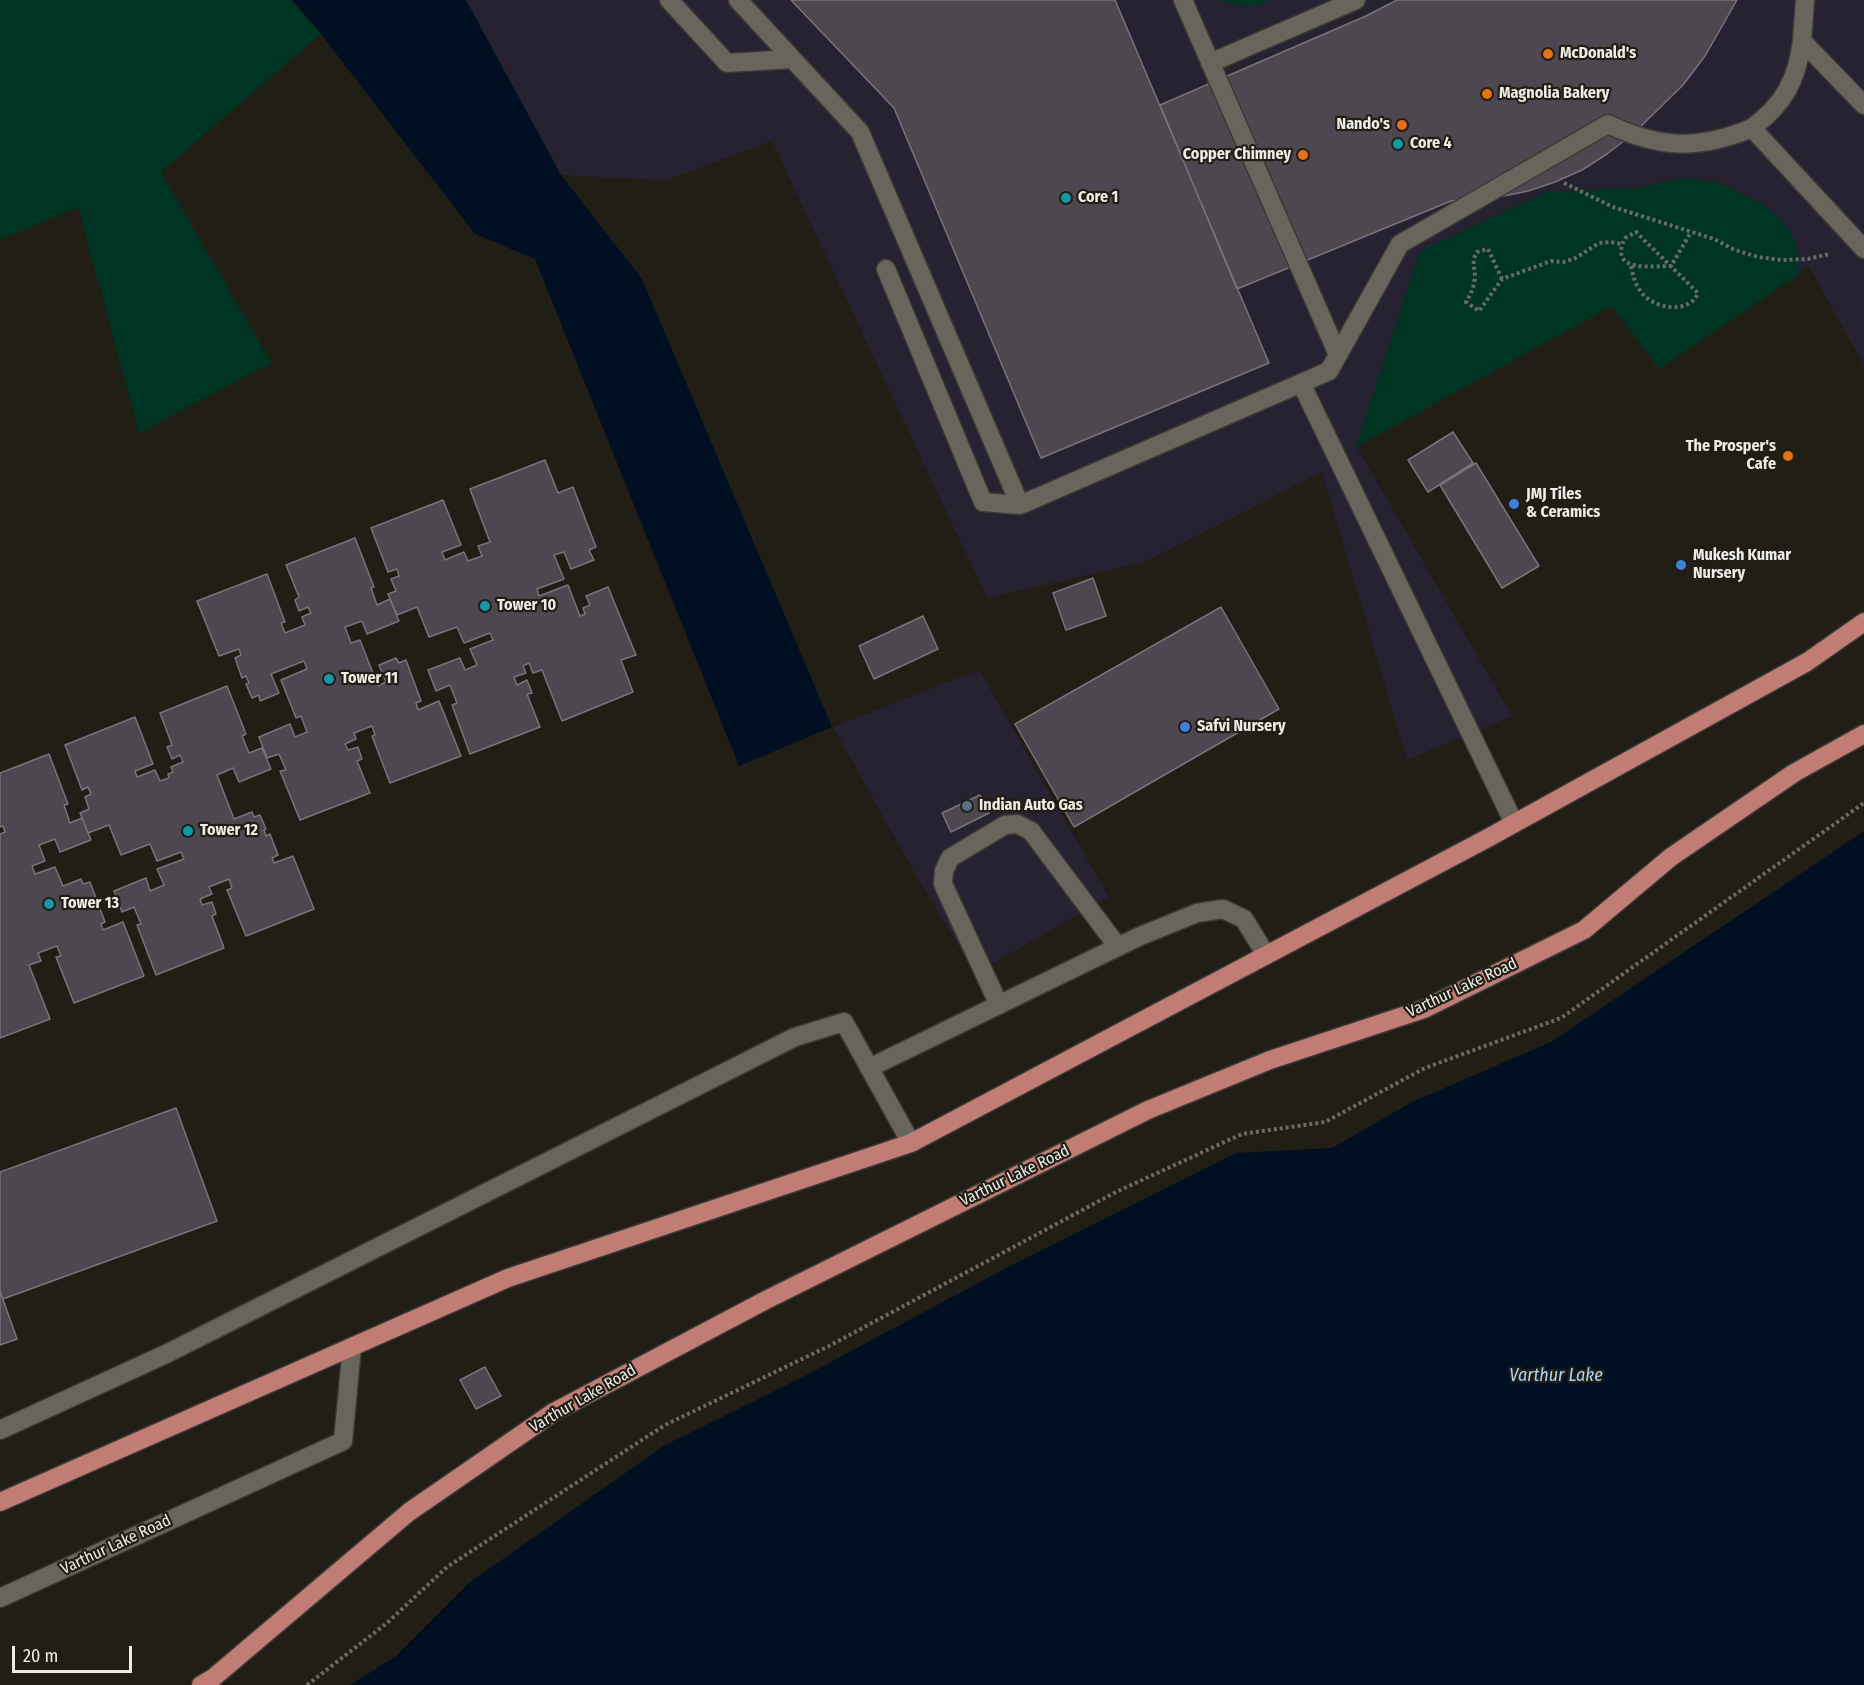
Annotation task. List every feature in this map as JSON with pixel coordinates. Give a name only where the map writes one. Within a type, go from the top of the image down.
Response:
[{"type":"main road","points":[[0,1502],[508,1278],[911,1143],[1514,824],[1807,662],[1864,622]]},
{"type":"main road","name":"Varthur Lake Road","points":[[201,1685],[213,1678],[409,1512],[554,1412],[766,1300],[1148,1110],[1270,1060],[1424,1009],[1584,930],[1671,857],[1794,773],[1864,734]]},
{"type":"street","points":[[669,0],[727,63],[792,59]]},
{"type":"street","points":[[738,0],[860,132],[1020,505]]},
{"type":"street","points":[[1183,0],[1338,355]]},
{"type":"street","points":[[1210,63],[1356,0]]},
{"type":"street","points":[[886,269],[983,502],[1020,505],[1329,371],[1400,244],[1608,124],[1648,140],[1682,145],[1713,141],[1752,128],[1769,115],[1793,80],[1800,60],[1805,0]]},
{"type":"street","points":[[1802,40],[1864,105]]},
{"type":"street","points":[[1752,128],[1861,246]]},
{"type":"street","points":[[1301,383],[1514,824]]},
{"type":"street","points":[[999,1005],[943,884],[944,871],[950,858],[1005,825],[1017,824],[1031,831],[1118,947]]},
{"type":"street","points":[[869,1068],[1118,947],[1197,913],[1223,909],[1244,919],[1266,955]]},
{"type":"street","points":[[0,1430],[166,1354],[795,1037],[844,1022],[911,1143]]},
{"type":"street","name":"Varthur Lake Road","points":[[0,1598],[343,1441],[352,1347]]},
{"type":"path","points":[[1532,168],[1613,207],[1758,257],[1781,260],[1816,257],[1861,246]]},
{"type":"path","points":[[1631,266],[1634,281],[1642,294],[1651,301],[1680,308],[1687,306],[1693,302],[1698,293],[1671,266],[1636,232],[1625,238],[1621,252],[1624,261],[1631,266],[1671,266]]},
{"type":"path","points":[[1671,266],[1691,232]]},
{"type":"path","points":[[1502,279],[1488,249],[1477,252],[1473,260],[1475,281],[1466,302],[1479,311],[1502,279],[1551,261],[1563,262],[1574,259],[1599,243],[1622,244]]},
{"type":"path","points":[[307,1685],[387,1623],[447,1567],[665,1425],[829,1346],[1137,1182],[1242,1134],[1325,1122],[1425,1068],[1561,1017],[1864,803]]},
{"type":"shaded area","points":[[466,0],[1864,0],[1864,365],[1808,265],[1799,274],[1659,369],[1612,306],[1357,447],[1512,716],[1407,760],[1322,472],[1145,562],[987,598],[772,141],[667,180],[561,175]]},
{"type":"shaded area","name":"Indian Auto Gas","points":[[979,670],[1109,897],[976,973],[922,886],[833,727]]},
{"type":"green space","points":[[0,0],[292,0],[321,34],[161,172],[271,363],[139,433],[78,207],[0,240]]},
{"type":"green space","points":[[1221,0],[1269,0],[1257,5],[1245,6]]},
{"type":"green space","points":[[1689,178],[1717,183],[1756,201],[1776,215],[1794,240],[1799,274],[1659,369],[1612,306],[1356,447],[1420,251],[1546,192],[1641,188],[1665,181]]},
{"type":"water","points":[[292,0],[466,0],[561,175],[642,279],[832,727],[739,766],[535,259],[475,234],[321,34]]},
{"type":"water","name":"Varthur Lake","points":[[1864,831],[1864,1685],[350,1685],[396,1656],[469,1583],[665,1445],[799,1379],[1010,1266],[1236,1153],[1332,1148],[1412,1102],[1551,1042]]},
{"type":"building","name":"Core 1","points":[[791,0],[1115,0],[1269,363],[1041,458],[894,108]]},
{"type":"building","name":"Core 4","points":[[1397,0],[1737,0],[1705,56],[1683,85],[1634,133],[1582,170],[1528,191],[1489,199],[1451,201],[1237,289],[1160,105],[1366,16]]},
{"type":"building","points":[[1453,432],[1473,463],[1428,492],[1408,460]]},
{"type":"building","name":"Tower 10","points":[[545,460],[558,493],[573,487],[596,547],[589,550],[594,560],[571,569],[564,552],[554,555],[564,579],[537,589],[539,596],[568,585],[580,616],[585,614],[583,608],[590,605],[586,596],[608,587],[636,655],[621,660],[633,692],[562,721],[542,670],[533,673],[529,663],[523,666],[526,673],[514,677],[517,685],[527,680],[532,693],[527,694],[540,727],[470,754],[452,705],[457,703],[450,685],[436,691],[428,670],[460,658],[465,670],[477,665],[470,649],[493,640],[490,633],[464,643],[457,627],[429,637],[417,607],[397,615],[388,594],[396,591],[391,579],[399,576],[397,569],[388,572],[371,528],[443,500],[461,545],[442,552],[445,560],[464,552],[468,561],[482,556],[478,546],[490,542],[470,489]]},
{"type":"building","points":[[1476,463],[1539,566],[1502,588],[1440,485]]},
{"type":"building","name":"Tower 11","points":[[355,538],[374,587],[371,588],[377,605],[390,599],[399,621],[367,634],[362,621],[345,627],[351,643],[360,640],[378,686],[386,682],[379,665],[396,658],[399,663],[406,660],[421,701],[416,703],[418,710],[439,701],[461,756],[390,783],[372,736],[375,735],[372,726],[354,733],[356,739],[345,744],[348,750],[358,747],[362,759],[357,761],[370,793],[300,820],[280,771],[286,770],[279,754],[267,758],[259,737],[290,724],[295,737],[307,732],[301,716],[296,718],[281,680],[307,669],[304,661],[271,674],[279,693],[260,701],[259,695],[252,698],[246,684],[249,683],[246,676],[242,678],[235,658],[241,655],[239,649],[219,656],[197,601],[267,574],[285,622],[281,623],[285,633],[305,625],[302,617],[311,613],[308,607],[299,611],[295,600],[299,597],[286,565]]},
{"type":"building","points":[[1093,578],[1106,616],[1066,630],[1053,593]]},
{"type":"building","points":[[1221,607],[1279,709],[1074,827],[1015,724]]},
{"type":"building","points":[[923,616],[938,649],[874,679],[859,646]]},
{"type":"building","name":"Tower 12","points":[[227,686],[246,734],[242,736],[249,753],[262,748],[271,769],[239,782],[233,768],[217,775],[234,819],[252,812],[254,817],[260,815],[266,829],[264,830],[266,836],[270,834],[278,855],[272,858],[274,863],[293,856],[314,909],[246,936],[227,890],[232,888],[229,879],[209,887],[212,894],[200,899],[202,905],[212,902],[216,914],[212,916],[224,948],[156,975],[137,925],[141,924],[134,907],[122,912],[114,891],[146,878],[150,891],[164,885],[157,869],[184,859],[181,852],[157,861],[150,844],[121,855],[109,825],[88,833],[80,813],[89,809],[85,797],[91,794],[88,787],[82,790],[65,745],[135,717],[153,764],[135,771],[137,777],[155,770],[160,781],[169,778],[168,774],[173,772],[171,767],[183,762],[180,755],[172,759],[167,747],[172,745],[160,713]]},
{"type":"building","name":"Tower 13","points":[[49,754],[68,804],[64,805],[70,823],[82,818],[91,840],[60,852],[55,839],[39,845],[45,861],[32,866],[35,874],[55,867],[63,886],[81,879],[83,884],[90,882],[105,922],[101,924],[103,930],[123,922],[144,976],[74,1003],[56,957],[61,956],[57,946],[38,953],[41,961],[29,965],[50,1019],[0,1038],[0,834],[5,832],[3,826],[0,827],[0,773]]},
{"type":"building","points":[[980,795],[989,813],[951,832],[942,813]]},
{"type":"building","points":[[176,1108],[217,1221],[3,1299],[0,1291],[0,1172]]},
{"type":"building","points":[[0,1291],[17,1339],[0,1345]]},
{"type":"building","points":[[485,1367],[501,1396],[476,1409],[460,1380]]},
{"type":"place","name":"McDonald's","points":[[1548,54]]},
{"type":"place","name":"Magnolia Bakery","points":[[1487,94]]},
{"type":"place","name":"Nando's","points":[[1402,125]]},
{"type":"place","name":"Core 4","points":[[1398,144]]},
{"type":"place","name":"Copper Chimney","points":[[1303,155]]},
{"type":"place","name":"Core 1","points":[[1066,198]]},
{"type":"place","name":"The Prosper's Cafe","points":[[1788,456]]},
{"type":"place","name":"JMJ Tiles & Ceramics","points":[[1514,504]]},
{"type":"place","name":"Mukesh Kumar Nursery","points":[[1681,565]]},
{"type":"place","name":"Tower 10","points":[[485,606]]},
{"type":"place","name":"Tower 11","points":[[329,679]]},
{"type":"place","name":"Safvi Nursery","points":[[1185,727]]},
{"type":"place","name":"Indian Auto Gas","points":[[967,806]]},
{"type":"place","name":"Tower 12","points":[[188,831]]},
{"type":"place","name":"Tower 13","points":[[49,904]]}]
